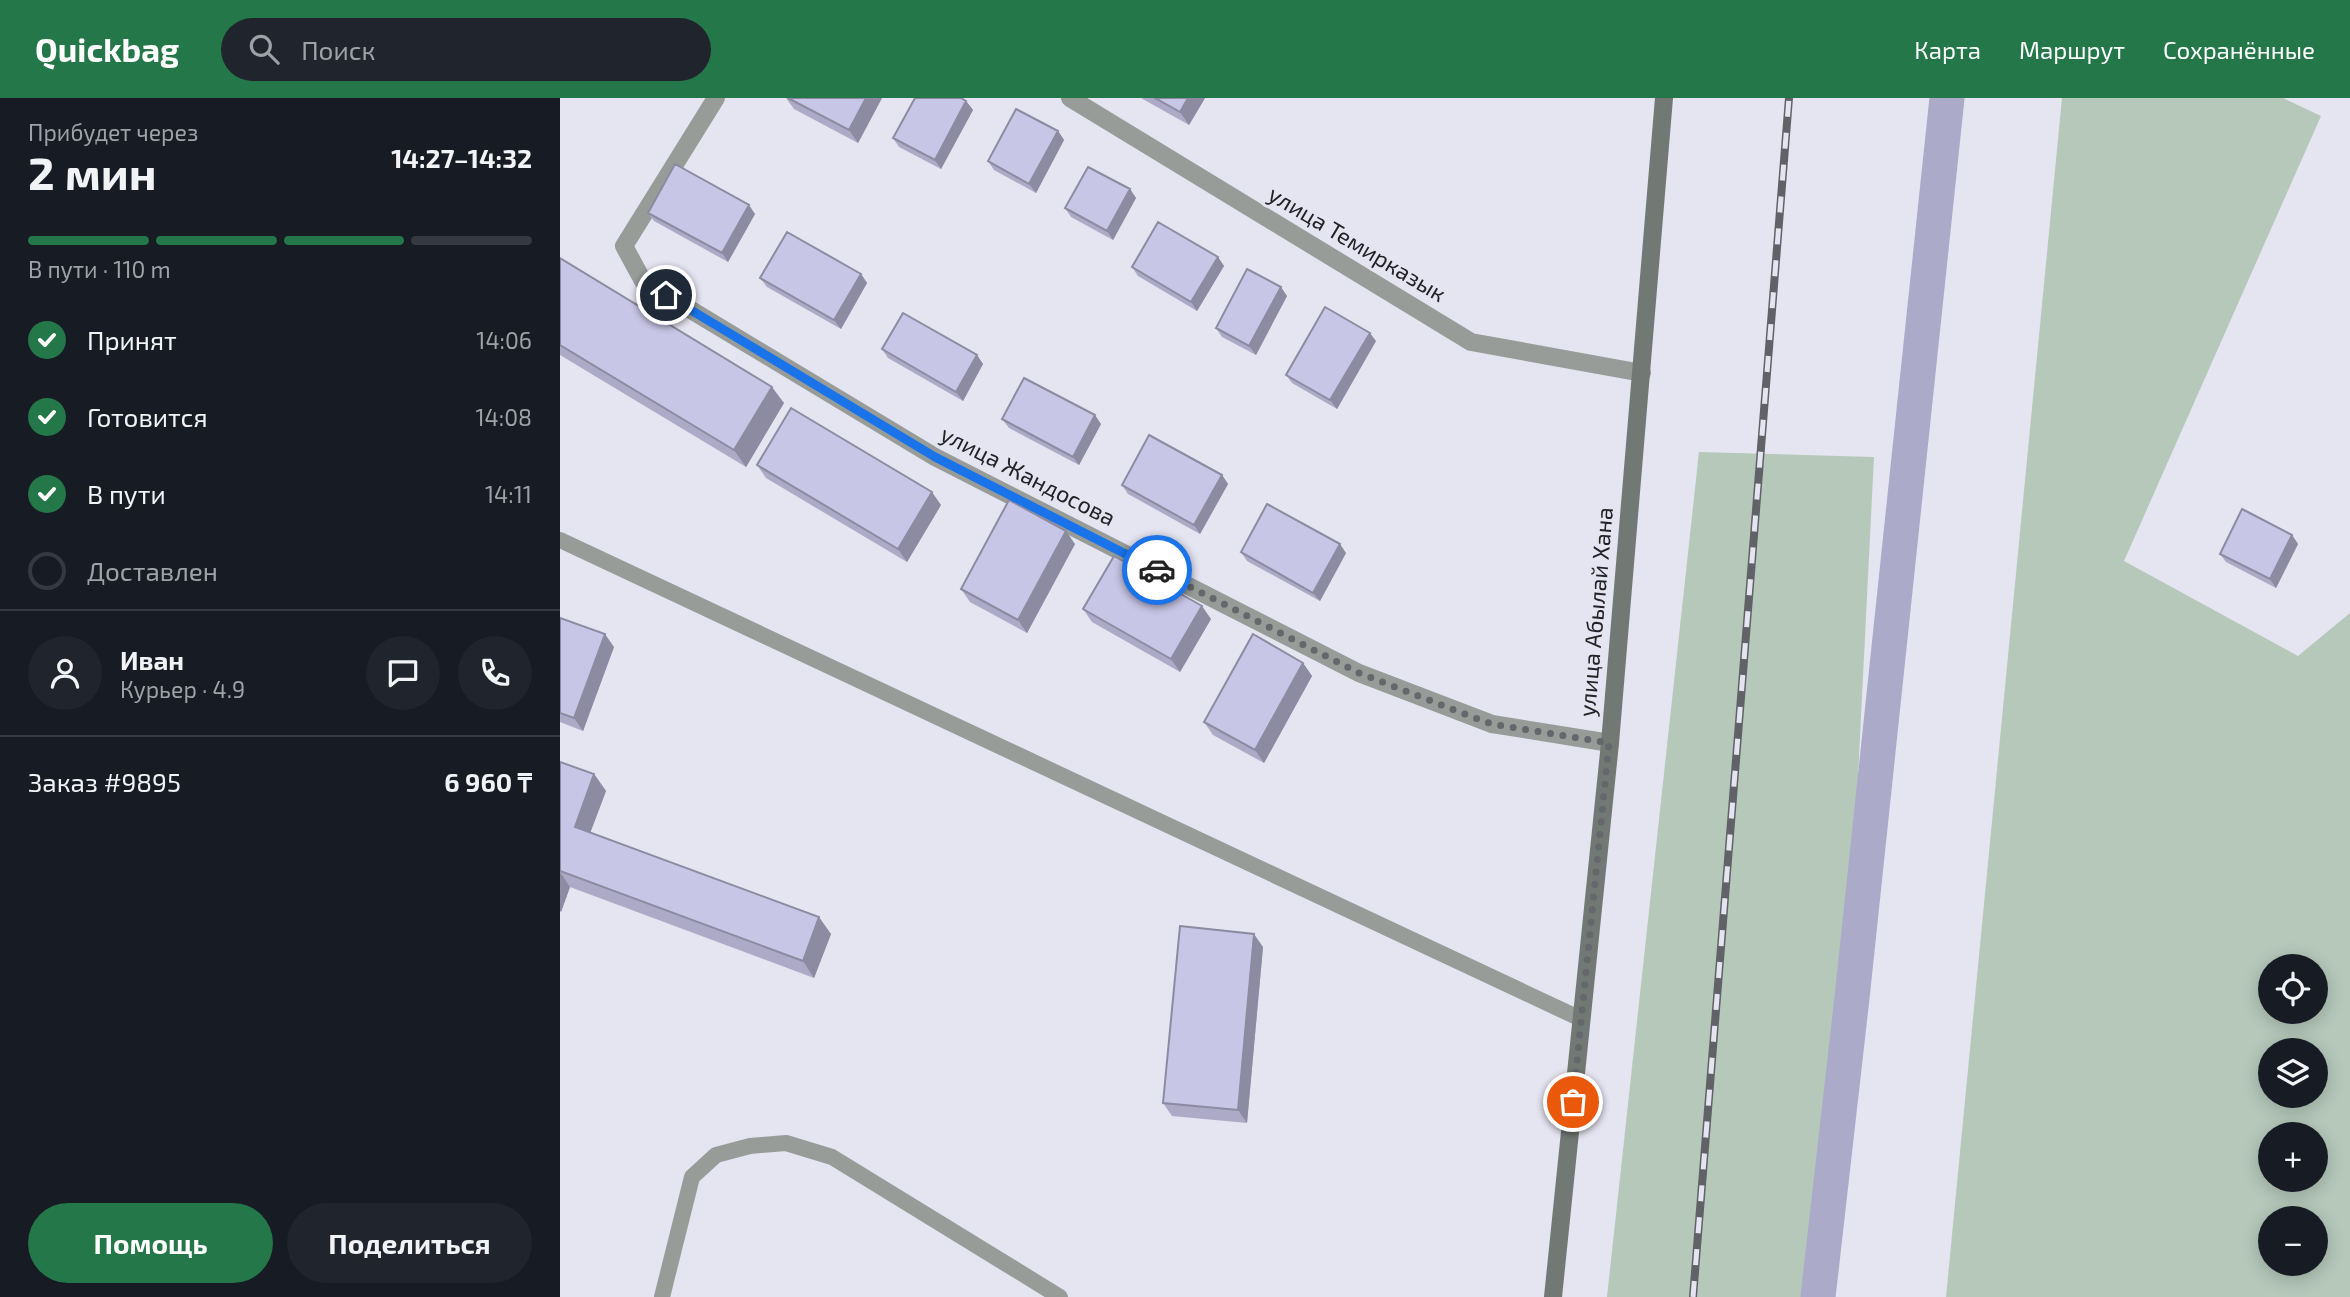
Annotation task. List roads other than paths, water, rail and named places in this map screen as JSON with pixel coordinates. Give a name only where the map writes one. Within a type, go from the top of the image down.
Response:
[{"type":"main road","name":"улица Абылай Хана","points":[[1553,1297],[1609,743],[1664,98]]},
{"type":"street","name":"улица Жандосова","points":[[716,98],[624,246],[643,281],[935,457],[1359,673],[1492,724],[1609,743]]},
{"type":"street","name":"улица Темирказык","points":[[1069,98],[1471,342],[1642,373]]},
{"type":"lane","points":[[560,540],[1581,1018]]},
{"type":"lane","points":[[662,1297],[692,1177],[716,1155],[750,1146],[786,1143],[832,1157],[1060,1297]]},
{"type":"waterway","points":[[1818,1297],[1947,98]]},
{"type":"railway","points":[[1693,1297],[1789,98]]}]
